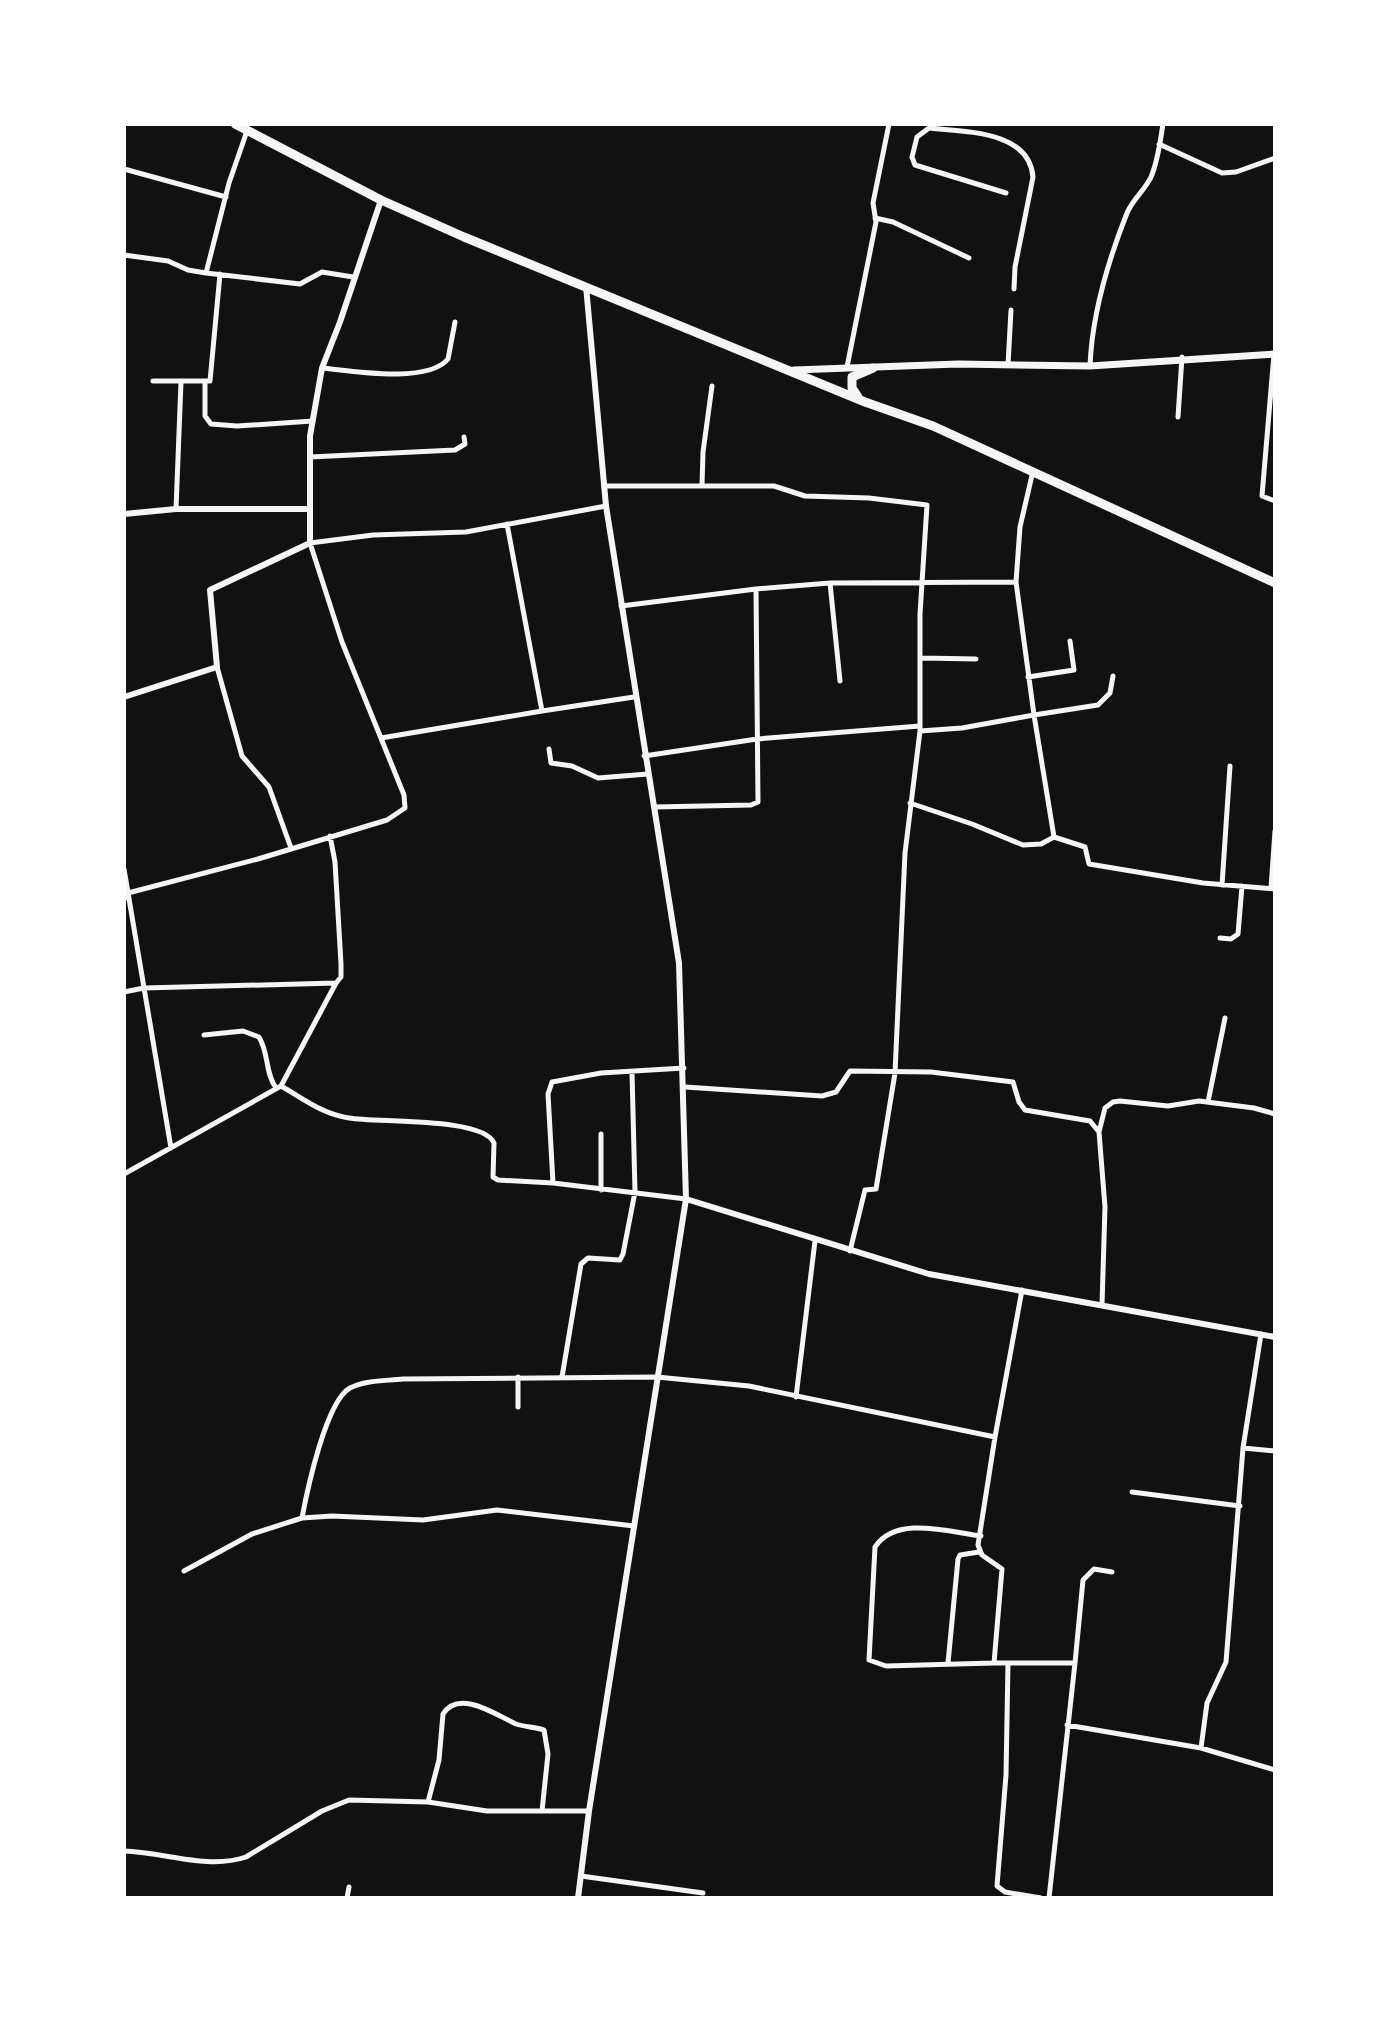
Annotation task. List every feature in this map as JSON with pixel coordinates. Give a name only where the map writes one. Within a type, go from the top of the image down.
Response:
[{"type":"highway","points":[[235,124],[381,200],[794,370],[865,402],[933,425],[1275,583]]},
{"type":"highway","points":[[865,402],[853,392],[852,377],[873,368]]},
{"type":"main road","points":[[794,370],[847,367],[1090,366],[1182,357],[1274,354]]},
{"type":"street","points":[[847,367],[875,218],[873,203],[889,124]]},
{"type":"street","points":[[1090,366],[1093,329],[1105,281],[1132,204],[1150,180],[1163,124]]},
{"type":"street","points":[[1006,192],[915,165],[912,158],[917,137],[929,128],[1001,139],[1024,151],[1033,177],[1014,289]]},
{"type":"street","points":[[205,273],[247,131]]},
{"type":"street","points":[[1159,144],[1222,173],[1236,172],[1275,158]]},
{"type":"street","points":[[124,169],[226,197]]},
{"type":"street","points":[[126,896],[387,820],[405,808],[404,795],[342,642],[310,543],[310,457],[321,368],[340,322],[381,200]]},
{"type":"street","points":[[875,218],[893,222],[969,258]]},
{"type":"street","points":[[124,255],[168,261],[188,270],[205,273],[300,284],[322,272],[353,277]]},
{"type":"street","points":[[153,381],[205,383],[212,377],[220,274]]},
{"type":"street","points":[[578,1898],[589,1811],[686,1199],[685,1087],[679,963],[634,697],[606,506],[586,286]]},
{"type":"street","points":[[1008,365],[1011,310]]},
{"type":"street","points":[[321,368],[410,373],[434,369],[448,359],[455,322]]},
{"type":"street","points":[[1274,354],[1262,496],[1275,501]]},
{"type":"street","points":[[1178,417],[1182,357]]},
{"type":"street","points":[[176,509],[181,382]]},
{"type":"street","points":[[205,383],[205,416],[211,424],[237,426],[313,421]]},
{"type":"street","points":[[702,485],[703,452],[712,386]]},
{"type":"street","points":[[310,457],[455,450],[465,444],[464,437]]},
{"type":"street","points":[[1033,471],[1020,527],[1016,582],[1028,677],[1054,837]]},
{"type":"street","points":[[604,486],[783,487],[805,496],[869,498],[926,505],[921,583],[920,729],[910,803],[895,1073],[880,1151],[880,1177],[876,1189],[865,1190],[850,1251]]},
{"type":"street","points":[[291,848],[269,787],[242,756],[216,667],[210,590],[310,543],[373,535],[466,532],[606,506]]},
{"type":"street","points":[[124,514],[176,509],[309,509]]},
{"type":"street","points":[[507,524],[542,711]]},
{"type":"street","points":[[621,606],[756,589],[830,583],[1016,582]]},
{"type":"street","points":[[830,583],[840,681]]},
{"type":"street","points":[[654,807],[755,803],[756,589]]},
{"type":"street","points":[[1028,677],[1074,670],[1070,641]]},
{"type":"street","points":[[922,658],[976,659]]},
{"type":"street","points":[[124,697],[216,667]]},
{"type":"street","points":[[645,756],[757,739],[962,728],[1098,705],[1110,693],[1113,676]]},
{"type":"street","points":[[381,738],[634,697]]},
{"type":"street","points":[[549,749],[551,763],[572,766],[598,778],[648,774]]},
{"type":"street","points":[[1222,885],[1230,766]]},
{"type":"street","points":[[910,803],[1023,845],[1041,844],[1054,837],[1086,847],[1089,864],[1093,866],[1222,885],[1273,888],[1275,831]]},
{"type":"street","points":[[124,1174],[279,1087],[341,977],[335,862],[330,836]]},
{"type":"street","points":[[124,870],[126,896],[171,1148]]},
{"type":"street","points":[[1220,938],[1231,939],[1238,934],[1242,886]]},
{"type":"street","points":[[124,992],[144,988],[336,983]]},
{"type":"street","points":[[1208,1102],[1225,1018]]},
{"type":"street","points":[[204,1035],[243,1031],[259,1037],[265,1049],[270,1081],[323,1112],[349,1118],[442,1125],[484,1132],[494,1143],[492,1169],[495,1179],[686,1199],[929,1274],[1275,1337]]},
{"type":"street","points":[[553,1183],[549,1084],[555,1080],[684,1069]]},
{"type":"street","points":[[685,1087],[822,1096],[836,1093],[850,1071],[944,1073],[1013,1082],[1019,1102],[1026,1110],[1090,1121],[1099,1132]]},
{"type":"street","points":[[562,1377],[581,1264],[588,1258],[620,1259],[635,1192],[632,1072]]},
{"type":"street","points":[[1102,1305],[1105,1207],[1099,1132],[1105,1108],[1112,1102],[1168,1106],[1208,1102],[1275,1114]]},
{"type":"street","points":[[601,1134],[601,1190]]},
{"type":"street","points":[[796,1397],[815,1241]]},
{"type":"street","points":[[979,1552],[995,1437],[1022,1290]]},
{"type":"street","points":[[1201,1748],[1207,1703],[1226,1662],[1243,1448],[1261,1334]]},
{"type":"street","points":[[518,1377],[518,1407]]},
{"type":"street","points":[[302,1518],[326,1430],[338,1399],[349,1388],[363,1383],[403,1379],[657,1377],[748,1386],[995,1437]]},
{"type":"street","points":[[1243,1448],[1275,1451]]},
{"type":"street","points":[[1132,1492],[1240,1506]]},
{"type":"street","points":[[184,1571],[252,1534],[302,1518],[423,1520],[497,1510],[634,1525]]},
{"type":"street","points":[[981,1535],[924,1529],[897,1530],[875,1547],[869,1652],[871,1663],[886,1666],[1075,1663]]},
{"type":"street","points":[[948,1663],[958,1559],[960,1555],[979,1552],[1002,1571],[994,1663]]},
{"type":"street","points":[[1049,1898],[1083,1580],[1094,1569],[1112,1572]]},
{"type":"street","points":[[1009,1663],[1006,1775],[997,1886],[1005,1892],[1041,1898]]},
{"type":"street","points":[[428,1802],[439,1760],[443,1714],[452,1706],[471,1705],[492,1709],[519,1725],[544,1730],[548,1754],[542,1811]]},
{"type":"street","points":[[1067,1726],[1201,1748],[1275,1770]]},
{"type":"street","points":[[124,1851],[210,1861],[234,1861],[246,1857],[340,1803],[366,1800],[428,1802],[486,1811],[589,1811]]},
{"type":"street","points":[[581,1876],[703,1893]]},
{"type":"street","points":[[347,1898],[349,1887]]}]
